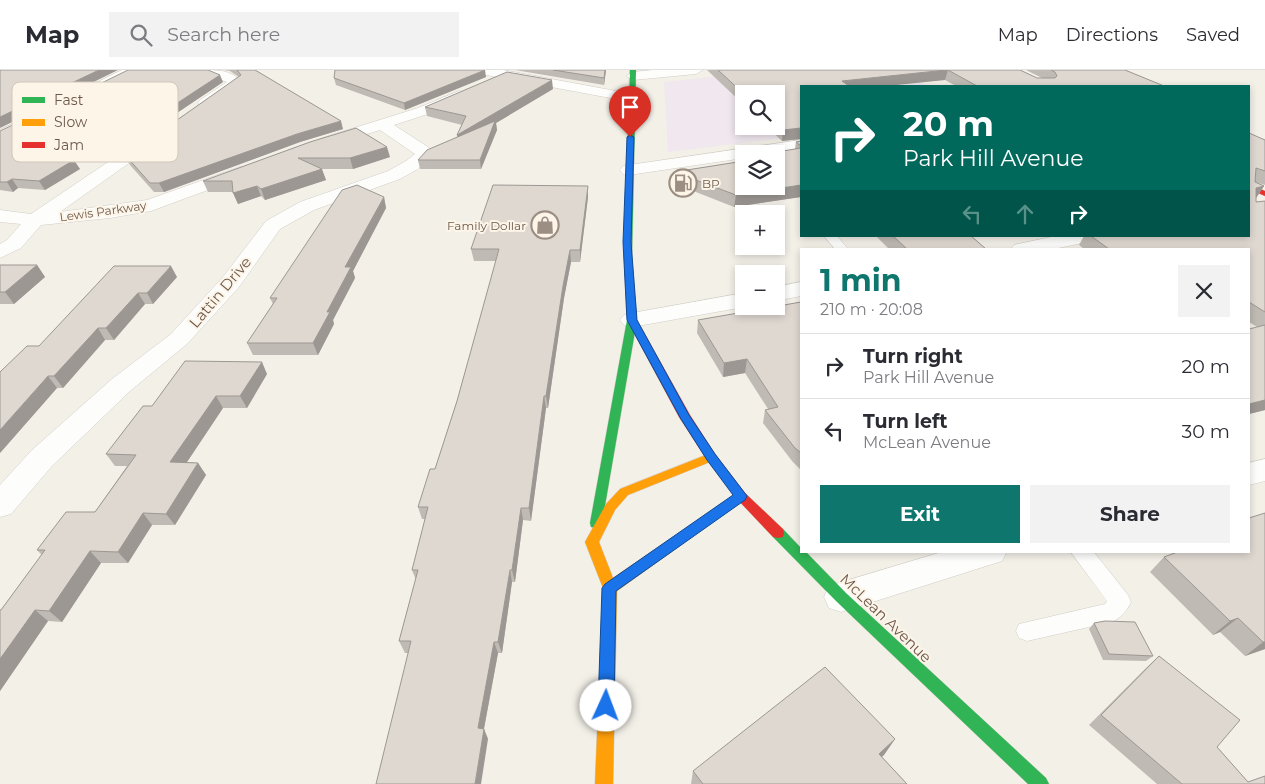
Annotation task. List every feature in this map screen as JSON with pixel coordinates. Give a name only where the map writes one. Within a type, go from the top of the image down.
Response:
[{"type":"street","points":[[108,82],[132,70]]},
{"type":"street","points":[[196,110],[234,83],[232,78],[209,70]]},
{"type":"street","points":[[633,73],[696,70]]},
{"type":"street","name":"McLean Avenue","points":[[633,73],[627,242],[632,320],[685,417],[711,457],[741,496],[841,597],[1040,784]]},
{"type":"street","points":[[307,148],[423,111],[483,82],[506,75],[631,104]]},
{"type":"street","points":[[483,82],[631,104]]},
{"type":"street","name":"Lattin Drive","points":[[0,505],[49,452],[121,385],[179,339],[231,282],[273,225],[307,206],[394,175],[412,165],[425,153],[382,124]]},
{"type":"street","points":[[0,136],[12,130]]},
{"type":"street","points":[[629,170],[800,145]]},
{"type":"street","points":[[0,252],[14,244],[35,220],[120,162]]},
{"type":"street","name":"Lewis Parkway","points":[[0,216],[35,220],[110,212],[151,205],[252,168]]},
{"type":"street","points":[[1250,186],[1265,194]]},
{"type":"street","points":[[1250,207],[1265,204]]},
{"type":"street","points":[[1026,248],[1084,237]]},
{"type":"street","points":[[785,292],[800,289]]},
{"type":"street","points":[[604,784],[610,588],[592,542],[632,320],[735,302]]},
{"type":"street","points":[[592,542],[610,507],[624,492],[711,457]]},
{"type":"street","points":[[1250,474],[1265,470]]},
{"type":"street","points":[[610,588],[741,496]]},
{"type":"street","points":[[841,597],[984,553]]},
{"type":"lane","points":[[831,237],[841,248]]},
{"type":"lane","points":[[1027,631],[1111,612],[1120,602],[1082,553]]},
{"type":"shaded area","points":[[775,70],[901,70],[926,85],[800,85],[800,136],[668,152],[664,82]]},
{"type":"building","points":[[0,70],[99,70],[74,82],[12,82],[12,111],[0,117]]},
{"type":"building","points":[[128,70],[208,70],[220,75],[178,103],[178,82],[104,82]]},
{"type":"building","points":[[237,70],[255,70],[341,121],[297,134],[159,183],[150,183],[131,162],[178,162],[178,119],[241,75]]},
{"type":"building","points":[[335,70],[485,70],[404,103],[334,78]]},
{"type":"building","points":[[553,70],[605,70],[604,78]]},
{"type":"building","points":[[718,70],[946,70],[842,81],[848,85],[800,85],[800,128],[785,130],[785,85],[735,86]]},
{"type":"building","points":[[948,70],[1020,70],[1037,78],[1055,78],[1057,76],[1055,72],[1051,70],[1125,70],[1162,85],[975,85]]},
{"type":"building","points":[[507,72],[552,80],[457,135],[466,116],[425,107]]},
{"type":"building","points":[[495,121],[480,160],[418,160],[427,150]]},
{"type":"building","points":[[12,125],[12,162],[71,162],[39,181],[12,179],[7,182],[0,182],[0,131]]},
{"type":"building","points":[[356,128],[387,147],[350,158],[298,158],[322,169],[261,189],[257,186],[233,193],[232,181],[203,181],[310,142]]},
{"type":"building","points":[[1250,133],[1265,140],[1265,171],[1256,168],[1255,182],[1264,186],[1256,188],[1256,202],[1265,201],[1265,312],[1250,303],[1250,248],[1108,248],[1092,237],[1250,237]]},
{"type":"building","points":[[800,148],[800,185],[785,187],[785,151]]},
{"type":"building","points":[[735,162],[735,195],[674,172]]},
{"type":"building","points":[[357,185],[384,197],[345,267],[351,267],[313,343],[247,343],[277,298],[270,298],[342,190]]},
{"type":"building","points":[[493,185],[588,186],[580,250],[570,250],[546,396],[544,396],[529,508],[521,508],[512,570],[510,570],[498,642],[494,642],[478,728],[484,729],[475,784],[376,784],[411,641],[399,641],[418,570],[412,570],[428,507],[418,507],[430,469],[435,469],[457,401],[499,249],[471,249]]},
{"type":"building","points":[[894,237],[972,237],[985,248],[906,248]]},
{"type":"building","points":[[0,265],[37,265],[5,292],[0,292]]},
{"type":"building","points":[[114,266],[171,266],[147,293],[138,293],[106,328],[98,328],[54,376],[48,376],[0,430],[0,372],[27,346],[39,346]]},
{"type":"building","points":[[800,302],[800,452],[765,410],[778,407],[747,359],[724,363],[698,320],[735,314],[785,315],[785,305]]},
{"type":"building","points":[[1265,325],[1265,400],[1250,404],[1250,329]]},
{"type":"building","points":[[185,361],[262,362],[240,396],[216,396],[170,462],[198,463],[166,514],[143,513],[118,552],[90,551],[49,611],[35,610],[0,659],[0,610],[45,550],[37,550],[66,512],[95,512],[136,455],[106,454],[143,406],[152,406]]},
{"type":"building","points":[[1265,513],[1265,642],[1238,618],[1230,621],[1164,557],[1175,553],[1250,553],[1250,518]]},
{"type":"building","points":[[1105,621],[1135,622],[1153,656],[1109,654],[1094,623]]},
{"type":"building","points":[[1159,656],[1240,720],[1217,747],[1248,782],[1265,776],[1265,784],[1182,784],[1101,715]]},
{"type":"building","points":[[825,667],[895,739],[879,754],[907,784],[703,784],[693,771]]},
{"type":"traffic: fast","points":[[628,258],[633,70]]},
{"type":"traffic: fast","points":[[596,523],[632,320]]},
{"type":"traffic: fast","points":[[778,533],[841,597],[1040,784]]},
{"type":"traffic: slow","points":[[604,784],[610,588],[592,542],[610,507],[624,492],[711,457]]},
{"type":"traffic: slow","points":[[610,588],[741,496]]},
{"type":"traffic: jam","points":[[1250,186],[1265,194]]},
{"type":"traffic: jam","points":[[628,258],[632,320],[685,417],[711,457],[741,496],[778,533]]},
{"type":"place","name":"BP","points":[[683,183]]},
{"type":"place","name":"Family Dollar","points":[[545,225]]},
{"type":"route","points":[[606,706],[610,588],[741,496],[711,457],[685,417],[632,320],[627,242],[630,137]]}]
